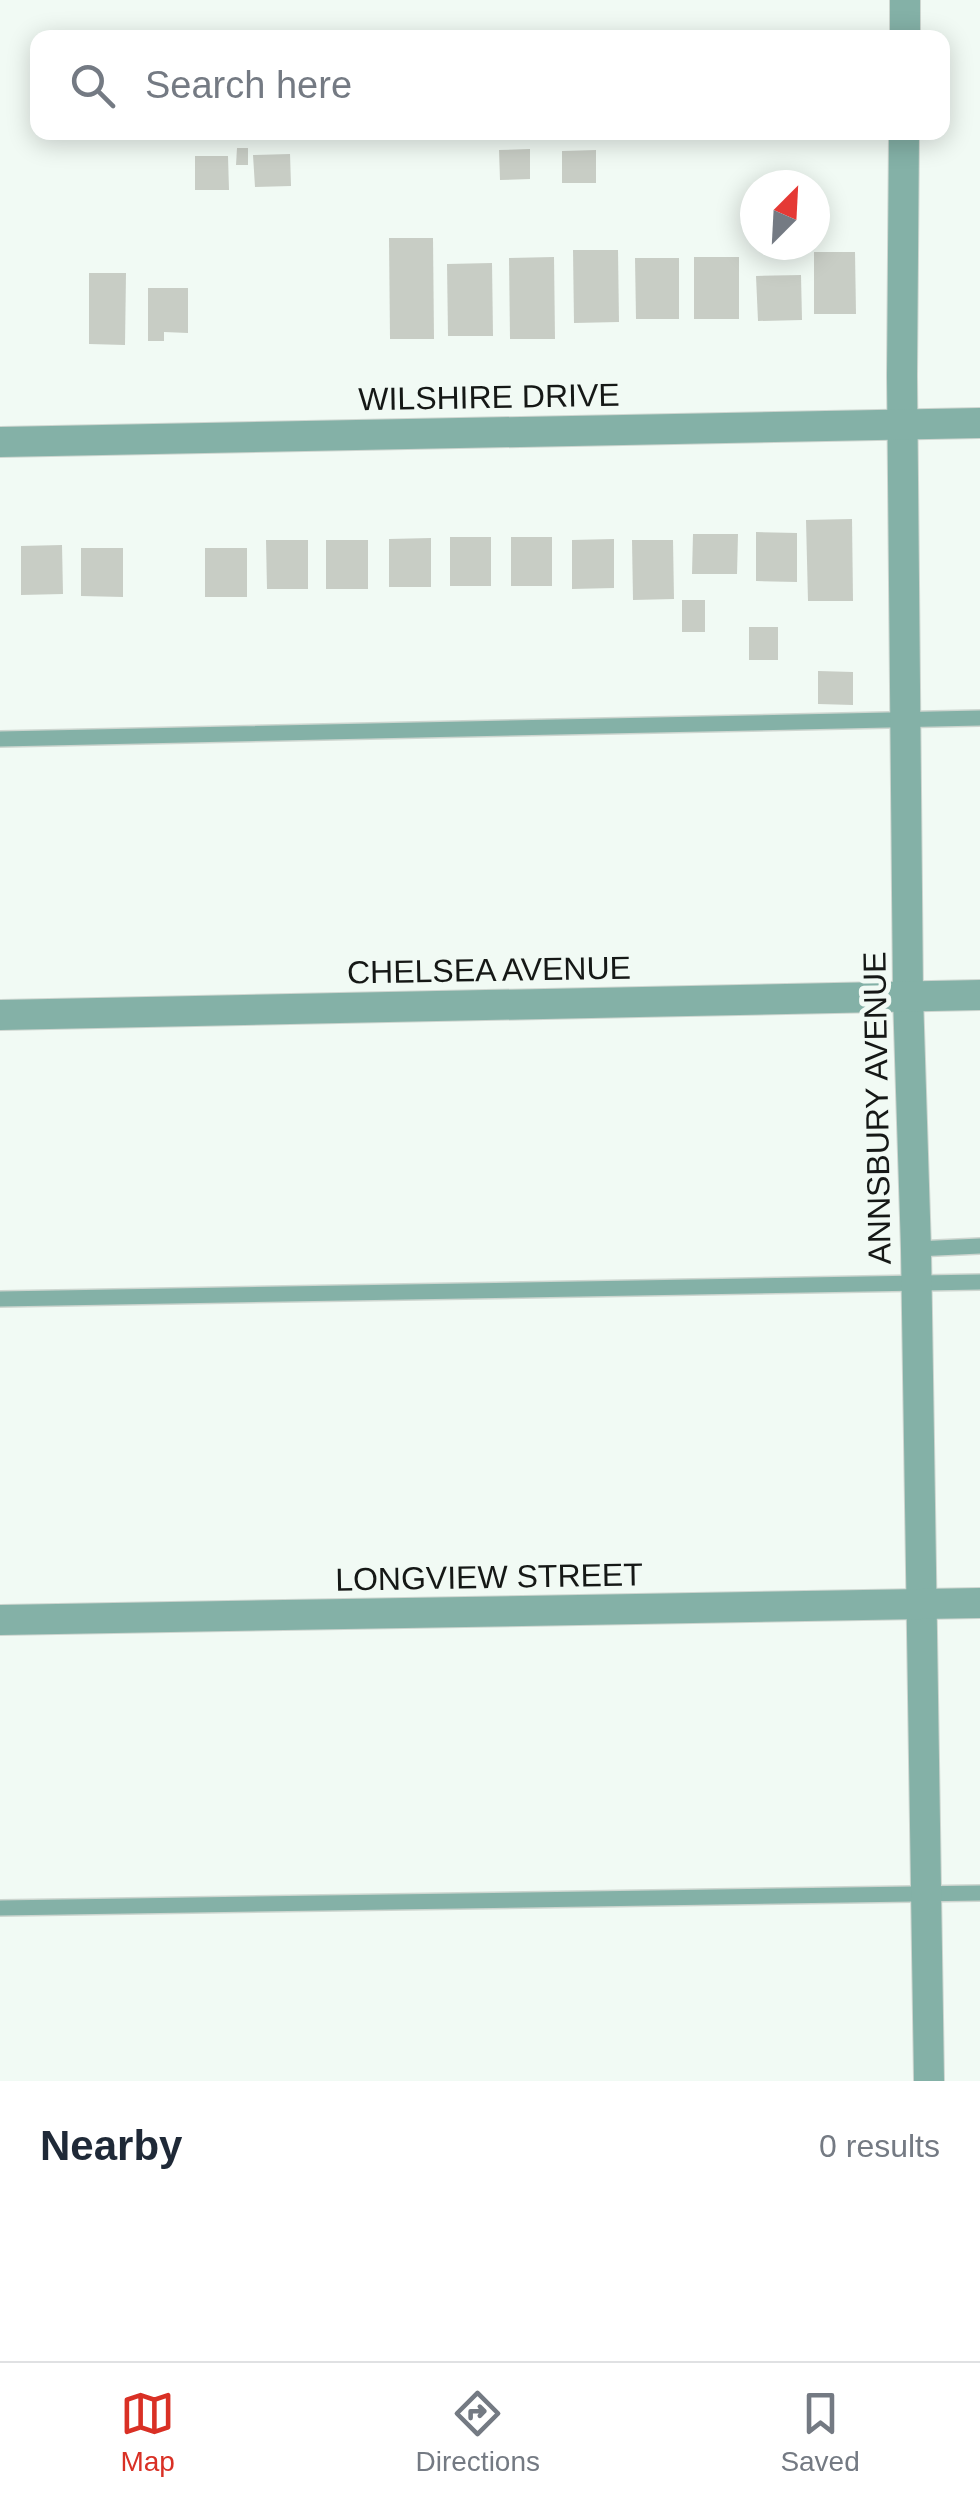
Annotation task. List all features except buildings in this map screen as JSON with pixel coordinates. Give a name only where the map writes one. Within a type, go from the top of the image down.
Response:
[{"type":"street","points":[[905,0],[905,30]]},
{"type":"street","name":"ANNSBURY AVENUE","points":[[904,140],[908,996],[916,1249],[929,2081]]},
{"type":"street","name":"WILSHIRE DRIVE","points":[[0,442],[980,423]]},
{"type":"street","name":"CHELSEA AVENUE","points":[[0,1016],[980,995]]},
{"type":"street","name":"LONGVIEW STREET","points":[[0,1620],[980,1604]]},
{"type":"lane","points":[[0,739],[980,718]]},
{"type":"lane","points":[[916,1249],[980,1246]]},
{"type":"lane","points":[[0,1299],[980,1282]]},
{"type":"lane","points":[[0,1908],[980,1893]]}]
